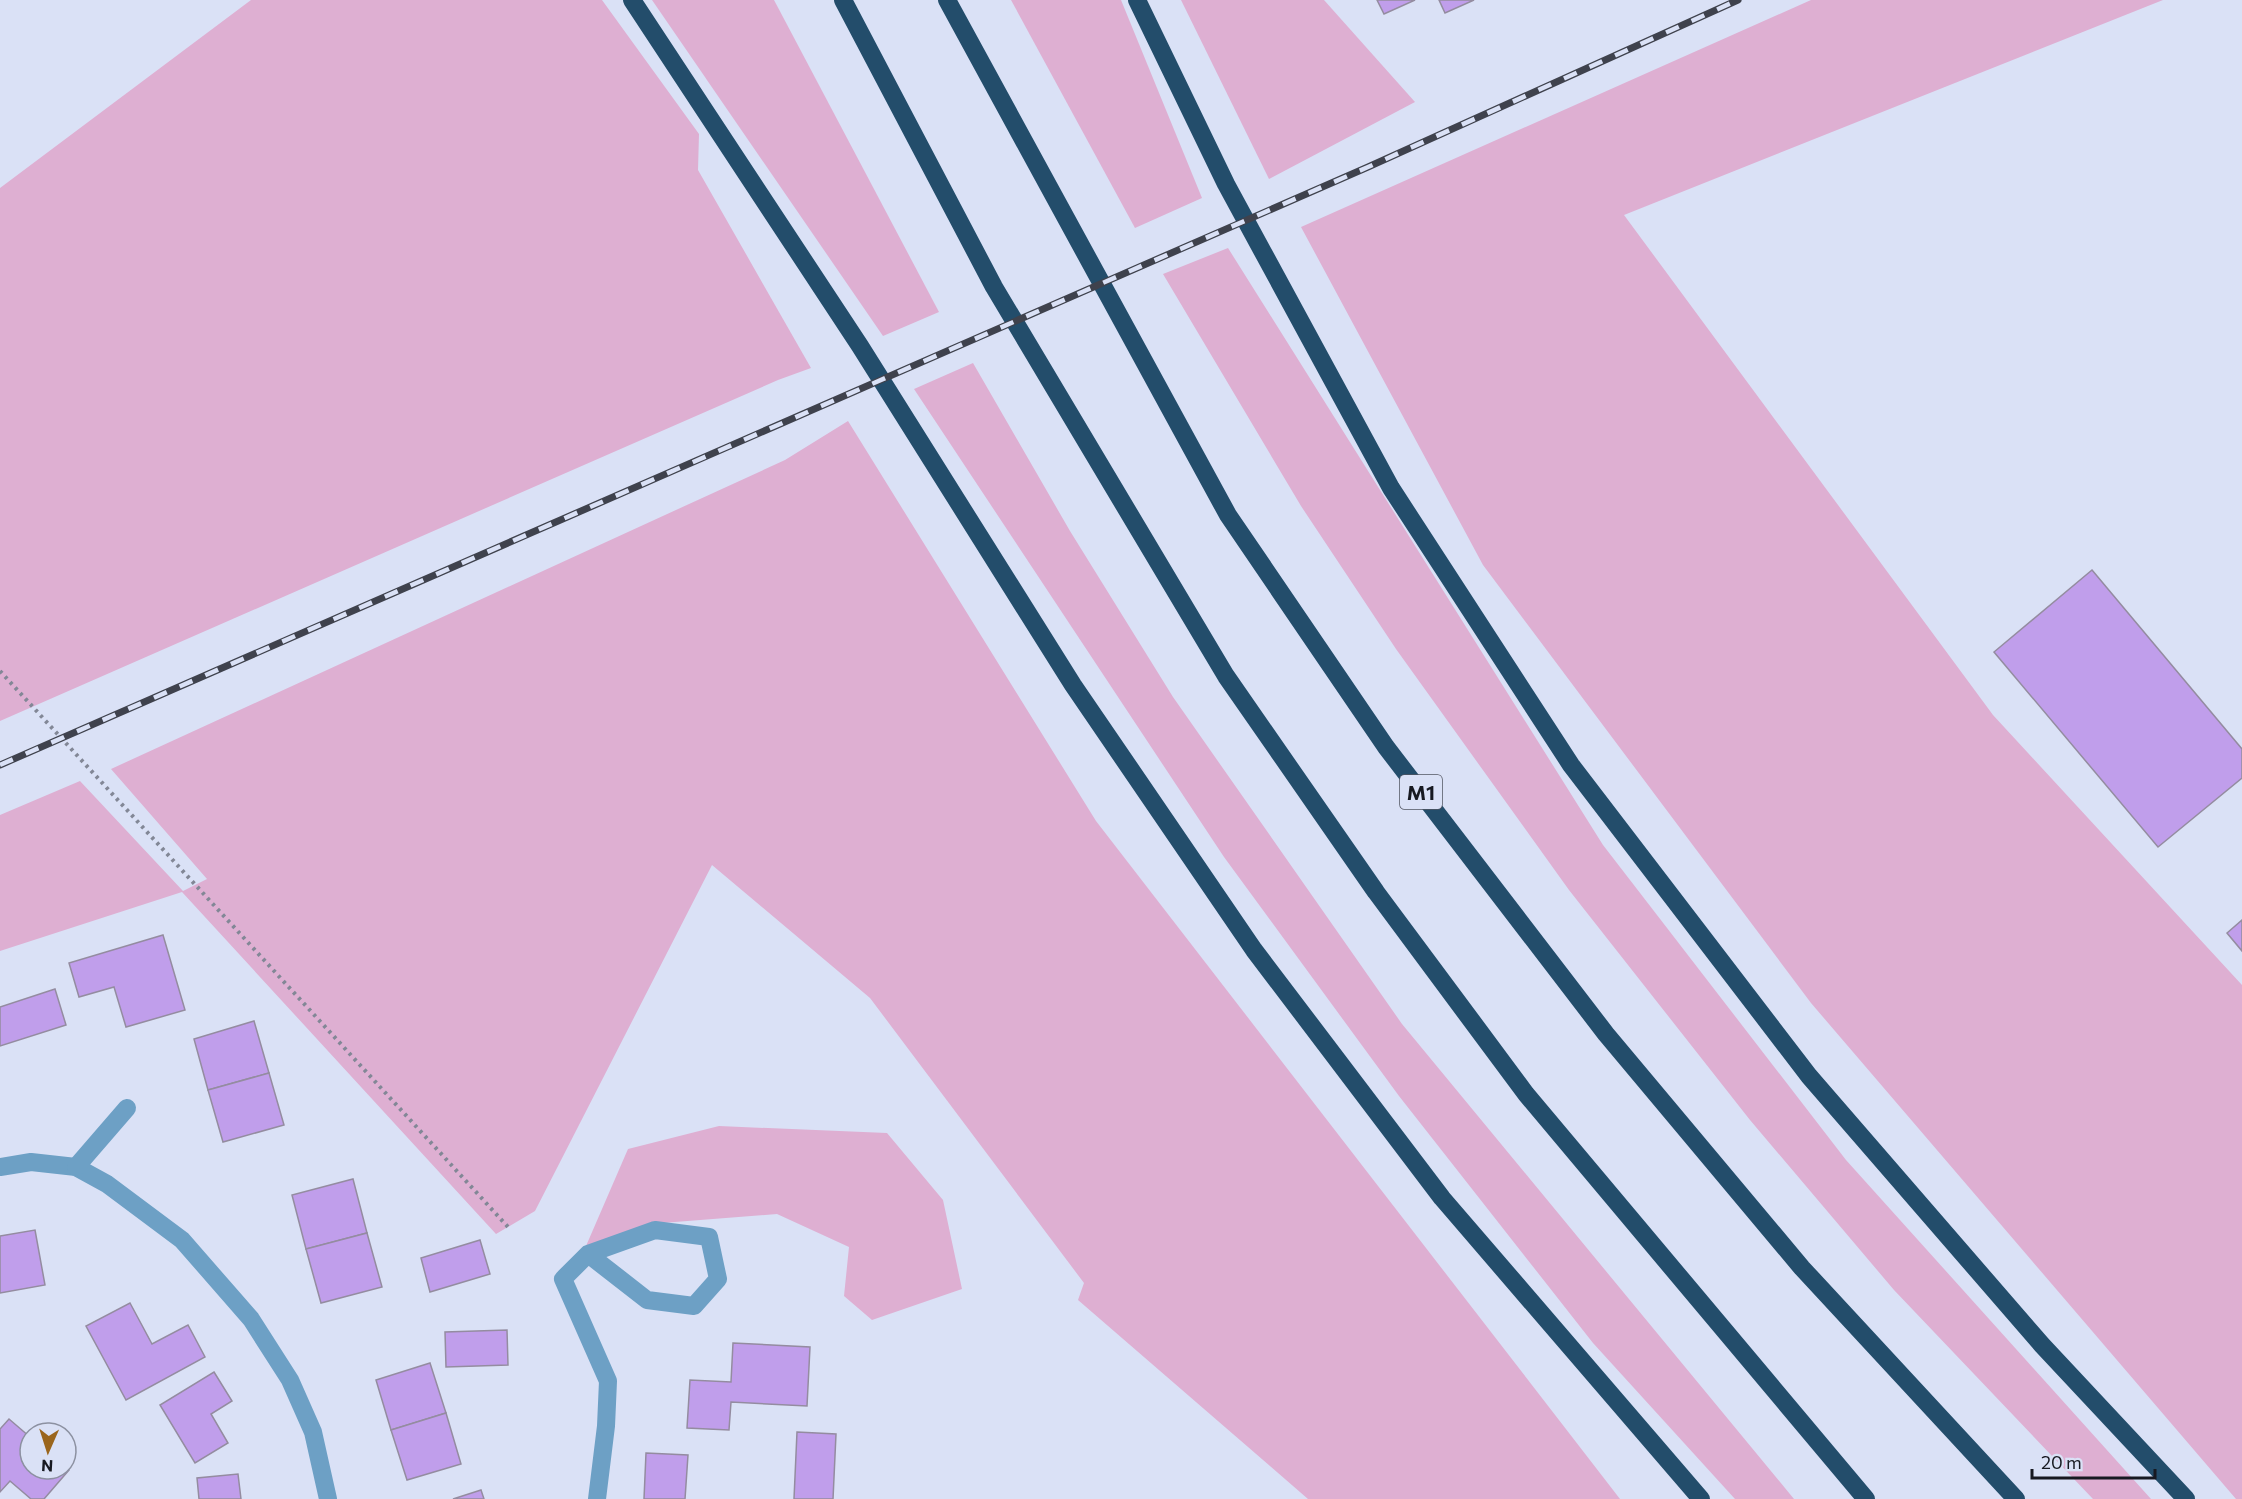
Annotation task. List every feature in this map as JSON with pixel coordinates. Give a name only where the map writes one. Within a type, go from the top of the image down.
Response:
[{"type":"highway","points":[[632,0],[860,346],[1073,685],[1254,950],[1442,1198],[1701,1499]]},
{"type":"highway","points":[[843,0],[994,286],[1233,686],[1376,892],[1526,1094],[1866,1499]]},
{"type":"highway","name":"M1","points":[[947,0],[1228,515],[1386,747],[1606,1034],[1651,1088],[1802,1268],[2016,1499]]},
{"type":"highway","points":[[1137,0],[1226,184],[1391,488],[1571,765],[1809,1076],[2042,1345],[2186,1499]]},
{"type":"street","points":[[76,1167],[128,1108]]},
{"type":"street","points":[[0,1167],[32,1162],[76,1167],[107,1184],[182,1240],[251,1319],[290,1380],[313,1432],[328,1499]]},
{"type":"street","points":[[588,1254],[646,1300],[694,1306],[718,1279],[709,1237],[656,1230],[588,1254],[563,1279],[608,1381],[606,1426],[597,1499]]},
{"type":"path","points":[[0,671],[508,1227]]},
{"type":"shaded area","points":[[251,0],[602,0],[699,134],[698,170],[811,368],[778,380],[0,721],[0,188]]},
{"type":"shaded area","points":[[652,0],[774,0],[939,312],[883,336]]},
{"type":"shaded area","points":[[1011,0],[1121,0],[1202,198],[1135,228]]},
{"type":"shaded area","points":[[1181,0],[1324,0],[1415,102],[1269,179]]},
{"type":"shaded area","points":[[1811,0],[2163,0],[1624,215],[1993,715],[2242,985],[2242,1499],[2236,1499],[1811,1003],[1483,565],[1301,227]]},
{"type":"shaded area","points":[[1228,248],[1603,845],[1846,1160],[2151,1499],[2093,1499],[1894,1290],[1750,1120],[1569,890],[1396,649],[1301,506],[1163,274]]},
{"type":"shaded area","points":[[973,363],[1070,531],[1173,697],[1402,1024],[1794,1499],[1735,1499],[1593,1343],[1399,1096],[1224,857],[914,389]]},
{"type":"shaded area","points":[[848,421],[1096,821],[1620,1499],[1308,1499],[1078,1300],[1084,1283],[870,998],[712,865],[535,1211],[496,1234],[182,892],[0,951],[0,815],[80,781],[183,891],[207,879],[111,769],[785,460]]},
{"type":"shaded area","points":[[719,1126],[887,1133],[943,1200],[962,1289],[872,1320],[844,1296],[849,1247],[777,1214],[662,1223],[586,1246],[628,1149]]},
{"type":"building","points":[[1377,0],[1415,0],[1384,14]]},
{"type":"building","points":[[1439,0],[1474,0],[1445,13]]},
{"type":"building","points":[[2092,570],[2242,749],[2242,778],[2158,847],[1994,652]]},
{"type":"building","points":[[2242,920],[2242,951],[2227,933]]},
{"type":"building","points":[[163,935],[185,1010],[126,1027],[114,987],[79,997],[69,963]]},
{"type":"building","points":[[55,989],[66,1025],[0,1046],[0,1007]]},
{"type":"building","points":[[254,1021],[269,1073],[208,1090],[194,1039]]},
{"type":"building","points":[[269,1073],[284,1125],[223,1142],[208,1090]]},
{"type":"building","points":[[353,1179],[367,1233],[306,1249],[292,1195]]},
{"type":"building","points":[[35,1230],[45,1285],[0,1293],[0,1236]]},
{"type":"building","points":[[367,1233],[382,1287],[321,1303],[306,1249]]},
{"type":"building","points":[[480,1240],[490,1274],[430,1292],[421,1258]]},
{"type":"building","points":[[130,1303],[152,1344],[188,1325],[205,1357],[126,1400],[86,1326]]},
{"type":"building","points":[[507,1330],[508,1365],[446,1367],[445,1332]]},
{"type":"building","points":[[733,1343],[810,1347],[807,1406],[731,1402],[729,1430],[687,1428],[690,1380],[731,1382]]},
{"type":"building","points":[[430,1363],[446,1413],[391,1430],[376,1380]]},
{"type":"building","points":[[214,1372],[232,1401],[211,1414],[228,1443],[195,1463],[160,1405]]},
{"type":"building","points":[[446,1413],[461,1464],[407,1480],[391,1430]]},
{"type":"building","points":[[9,1419],[18,1427],[18,1481],[60,1481],[44,1499],[31,1499],[10,1481],[0,1492],[0,1429]]},
{"type":"building","points":[[797,1432],[836,1434],[833,1499],[794,1499]]},
{"type":"building","points":[[646,1453],[688,1455],[685,1499],[644,1499]]},
{"type":"building","points":[[238,1474],[241,1499],[199,1499],[197,1478]]},
{"type":"building","points":[[481,1490],[484,1499],[453,1499]]},
{"type":"railway","points":[[0,765],[1368,167],[1738,0]]}]
